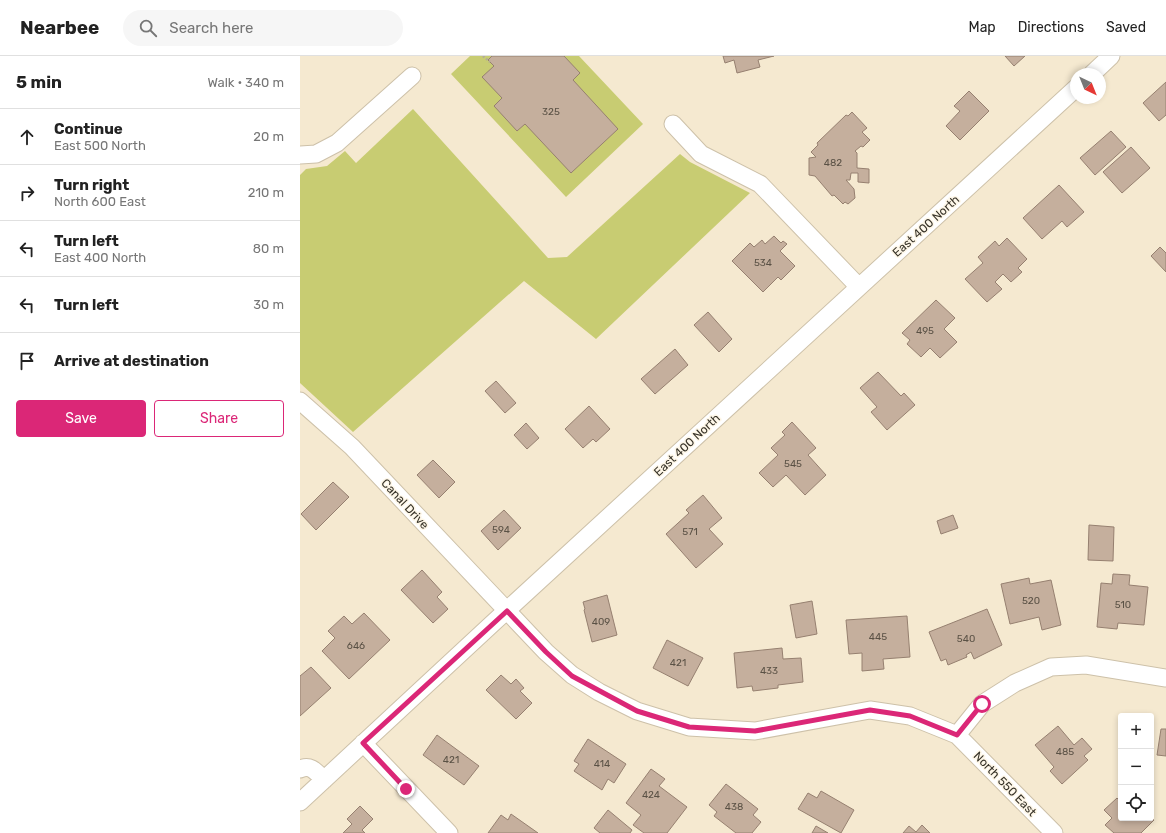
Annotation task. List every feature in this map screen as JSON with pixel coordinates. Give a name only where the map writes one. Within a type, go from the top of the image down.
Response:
[{"type":"street","points":[[1098,68],[1111,56]]},
{"type":"street","points":[[300,155],[316,154],[337,143],[412,76]]},
{"type":"street","name":"East 400 North","points":[[300,802],[1070,94]]},
{"type":"street","points":[[673,124],[701,154],[760,184],[859,287]]},
{"type":"street","name":"Canal Drive","points":[[302,404],[352,447],[546,652],[572,676],[637,711],[689,727],[755,731],[870,710],[910,716],[957,735]]},
{"type":"street","points":[[957,735],[982,704],[1015,683],[1051,667],[1086,665],[1166,678]]},
{"type":"street","name":"North 550 East","points":[[957,735],[1054,833]]},
{"type":"street","points":[[363,743],[449,833]]},
{"type":"street","points":[[300,769],[306,766],[312,768],[324,780]]},
{"type":"path","points":[[483,56],[490,62]]},
{"type":"green space","points":[[470,56],[579,56],[643,124],[566,197],[451,74]]},
{"type":"green space","points":[[413,109],[548,258],[567,257],[680,154],[690,162],[750,193],[596,339],[524,281],[353,432],[300,383],[300,175],[306,169],[327,166],[345,151],[356,163]]},
{"type":"building","points":[[492,56],[564,56],[580,73],[573,80],[618,129],[571,173],[525,124],[517,131],[494,106],[502,98],[482,77],[494,66],[488,60]]},
{"type":"building","points":[[723,56],[774,56],[758,60],[760,67],[737,73],[734,60],[725,63]]},
{"type":"building","points":[[1005,56],[1025,56],[1014,66]]},
{"type":"building","points":[[1166,82],[1166,115],[1159,121],[1143,103]]},
{"type":"building","points":[[969,91],[989,111],[960,140],[946,126],[960,111],[954,106]]},
{"type":"building","points":[[852,112],[867,128],[862,132],[870,140],[863,147],[861,146],[855,151],[857,153],[857,168],[869,169],[869,183],[858,182],[858,173],[851,173],[850,180],[846,180],[854,189],[855,198],[848,204],[845,202],[843,204],[834,195],[832,196],[815,176],[809,175],[809,158],[816,157],[811,152],[818,145],[817,143],[846,115],[848,116]]},
{"type":"building","points":[[1111,131],[1126,147],[1095,175],[1080,158]]},
{"type":"building","points":[[1131,147],[1150,168],[1122,193],[1103,172]]},
{"type":"building","points":[[1059,185],[1084,212],[1067,227],[1062,221],[1042,239],[1023,218]]},
{"type":"building","points":[[774,236],[781,243],[783,241],[787,244],[780,251],[795,266],[781,280],[778,277],[763,292],[732,261],[750,243],[754,247],[762,240],[765,244]]},
{"type":"building","points":[[1007,238],[1027,259],[1018,268],[1022,272],[1011,282],[1003,274],[995,282],[1002,289],[987,302],[965,279],[983,263],[978,257],[995,241],[999,246]]},
{"type":"building","points":[[1160,247],[1166,253],[1166,272],[1151,256]]},
{"type":"building","points":[[936,300],[955,318],[944,329],[957,342],[940,358],[930,348],[921,357],[907,344],[910,340],[902,333]]},
{"type":"building","points":[[708,312],[732,339],[719,352],[694,325]]},
{"type":"building","points":[[675,349],[688,365],[655,394],[641,379]]},
{"type":"building","points":[[878,372],[901,396],[904,393],[915,405],[887,430],[871,412],[877,407],[860,388]]},
{"type":"building","points":[[496,381],[516,403],[505,413],[485,391]]},
{"type":"building","points":[[589,406],[610,429],[596,442],[593,439],[583,448],[565,429]]},
{"type":"building","points":[[792,422],[816,448],[808,455],[826,475],[805,495],[786,475],[773,487],[759,473],[778,455],[771,448],[785,435],[782,432]]},
{"type":"building","points":[[526,423],[539,438],[527,449],[514,435]]},
{"type":"building","points":[[433,460],[455,482],[439,498],[417,475]]},
{"type":"building","points":[[333,482],[349,497],[316,530],[301,514]]},
{"type":"building","points":[[703,495],[722,518],[709,529],[723,544],[696,568],[666,534],[689,513],[686,510]]},
{"type":"building","points":[[504,510],[521,528],[498,550],[481,531]]},
{"type":"building","points":[[953,515],[958,528],[941,534],[937,521]]},
{"type":"building","points":[[1089,525],[1114,527],[1113,561],[1088,560]]},
{"type":"building","points":[[422,570],[442,592],[437,597],[448,609],[433,623],[401,590]]},
{"type":"building","points":[[1113,574],[1130,575],[1129,585],[1148,587],[1144,625],[1118,623],[1117,629],[1097,627],[1101,583],[1112,584]]},
{"type":"building","points":[[1029,578],[1030,584],[1051,580],[1061,625],[1042,630],[1039,617],[1010,624],[1001,584]]},
{"type":"building","points":[[607,595],[617,635],[592,642],[583,602]]},
{"type":"building","points":[[812,601],[817,634],[796,638],[790,605]]},
{"type":"building","points":[[987,609],[1002,645],[974,659],[971,652],[966,655],[967,657],[948,665],[946,659],[941,661],[929,632]]},
{"type":"building","points":[[364,613],[390,640],[349,679],[322,651],[335,638],[328,631],[344,616],[352,624]]},
{"type":"building","points":[[907,616],[910,657],[883,659],[884,669],[862,671],[862,653],[849,654],[846,620]]},
{"type":"building","points":[[667,640],[703,658],[688,686],[653,668]]},
{"type":"building","points":[[782,648],[783,659],[801,658],[803,682],[778,685],[778,688],[753,691],[752,686],[737,688],[734,653]]},
{"type":"building","points":[[311,667],[331,688],[300,716],[300,676]]},
{"type":"building","points":[[501,675],[511,684],[516,679],[524,688],[520,691],[532,703],[516,719],[486,690]]},
{"type":"building","points":[[1058,726],[1074,745],[1082,738],[1092,749],[1084,756],[1088,760],[1062,784],[1050,771],[1054,767],[1035,745]]},
{"type":"building","points":[[1161,729],[1166,729],[1166,756],[1157,755]]},
{"type":"building","points":[[437,735],[479,766],[464,785],[423,755]]},
{"type":"building","points":[[588,739],[626,764],[614,783],[608,779],[602,790],[574,771],[579,764],[574,761]]},
{"type":"building","points":[[651,769],[665,779],[659,786],[687,807],[667,833],[644,833],[633,825],[641,815],[626,803]]},
{"type":"building","points":[[726,784],[758,809],[753,815],[761,822],[752,833],[736,833],[714,816],[717,812],[709,805]]},
{"type":"building","points":[[821,791],[854,810],[841,833],[798,809],[808,793],[817,798]]},
{"type":"building","points":[[1117,798],[1118,821],[1153,821],[1141,833],[1114,833],[1105,825],[1112,818],[1104,810]]},
{"type":"building","points":[[360,806],[373,819],[362,830],[365,833],[343,833],[352,824],[347,819]]},
{"type":"building","points":[[608,810],[632,830],[630,833],[600,833],[594,828]]},
{"type":"building","points":[[511,814],[538,833],[488,833],[501,815],[508,820]]},
{"type":"building","points":[[922,825],[930,833],[903,833],[909,826],[916,832]]},
{"type":"building","points":[[816,826],[828,833],[812,833]]},
{"type":"route","points":[[406,789],[363,743],[492,623],[507,611],[546,652],[572,676],[599,692],[637,711],[689,727],[755,731],[785,727],[870,710],[910,716],[957,735],[967,720],[982,704]]}]
